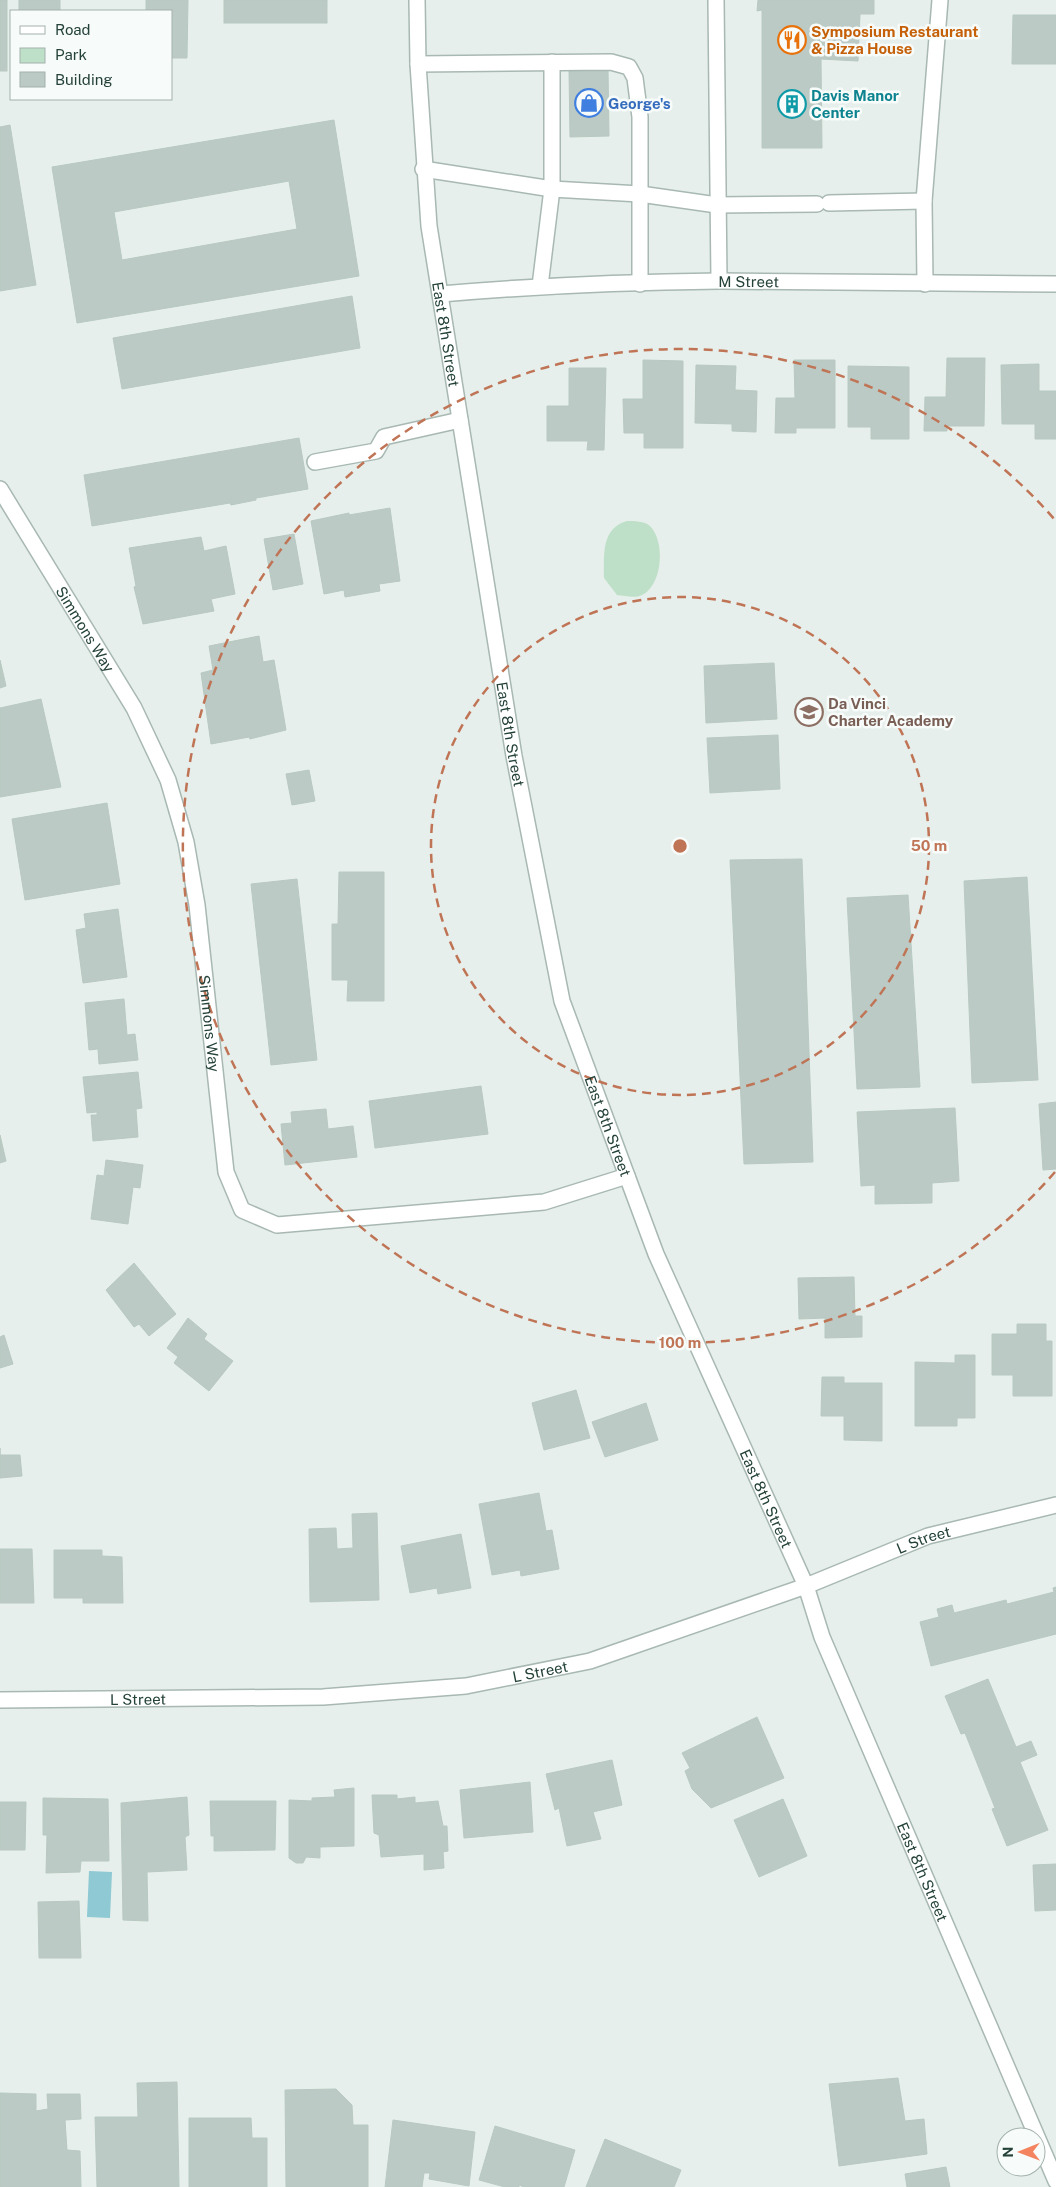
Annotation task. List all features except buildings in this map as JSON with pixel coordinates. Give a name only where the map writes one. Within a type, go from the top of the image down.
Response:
[{"type":"street","name":"East 8th Street","points":[[418,0],[418,64],[423,169],[429,226],[514,756],[562,1001],[656,1254],[806,1586],[822,1637],[1056,2181]]},
{"type":"street","points":[[716,0],[719,281]]},
{"type":"street","points":[[925,284],[924,201],[940,0]]},
{"type":"street","points":[[540,286],[552,189],[552,62]]},
{"type":"street","points":[[418,64],[612,62],[629,67],[635,78],[640,117],[640,284]]},
{"type":"street","points":[[423,169],[552,189],[640,194],[717,205],[924,201]]},
{"type":"street","name":"M Street","points":[[440,294],[540,286],[719,281],[1056,284]]},
{"type":"street","points":[[315,462],[376,451],[384,436],[460,420]]},
{"type":"street","name":"Simmons Way","points":[[0,490],[134,708],[168,780],[186,842],[197,904],[226,1172],[242,1210],[277,1225],[544,1202],[626,1176]]},
{"type":"street","name":"L Street","points":[[0,1700],[323,1697],[466,1686],[590,1661],[806,1586],[928,1536],[1056,1505]]},
{"type":"green space","points":[[627,521],[648,524],[655,533],[660,551],[658,571],[650,588],[644,594],[631,597],[617,595],[604,578],[604,552],[608,536],[612,530]]},
{"type":"water","points":[[89,1871],[112,1872],[110,1918],[87,1917]]},
{"type":"place","name":"Symposium Restaurant & Pizza House","points":[[792,40]]},
{"type":"place","name":"George's","points":[[589,103]]},
{"type":"place","name":"Davis Manor Center","points":[[792,104]]},
{"type":"place","name":"Da Vinci Charter Academy","points":[[809,712]]}]
